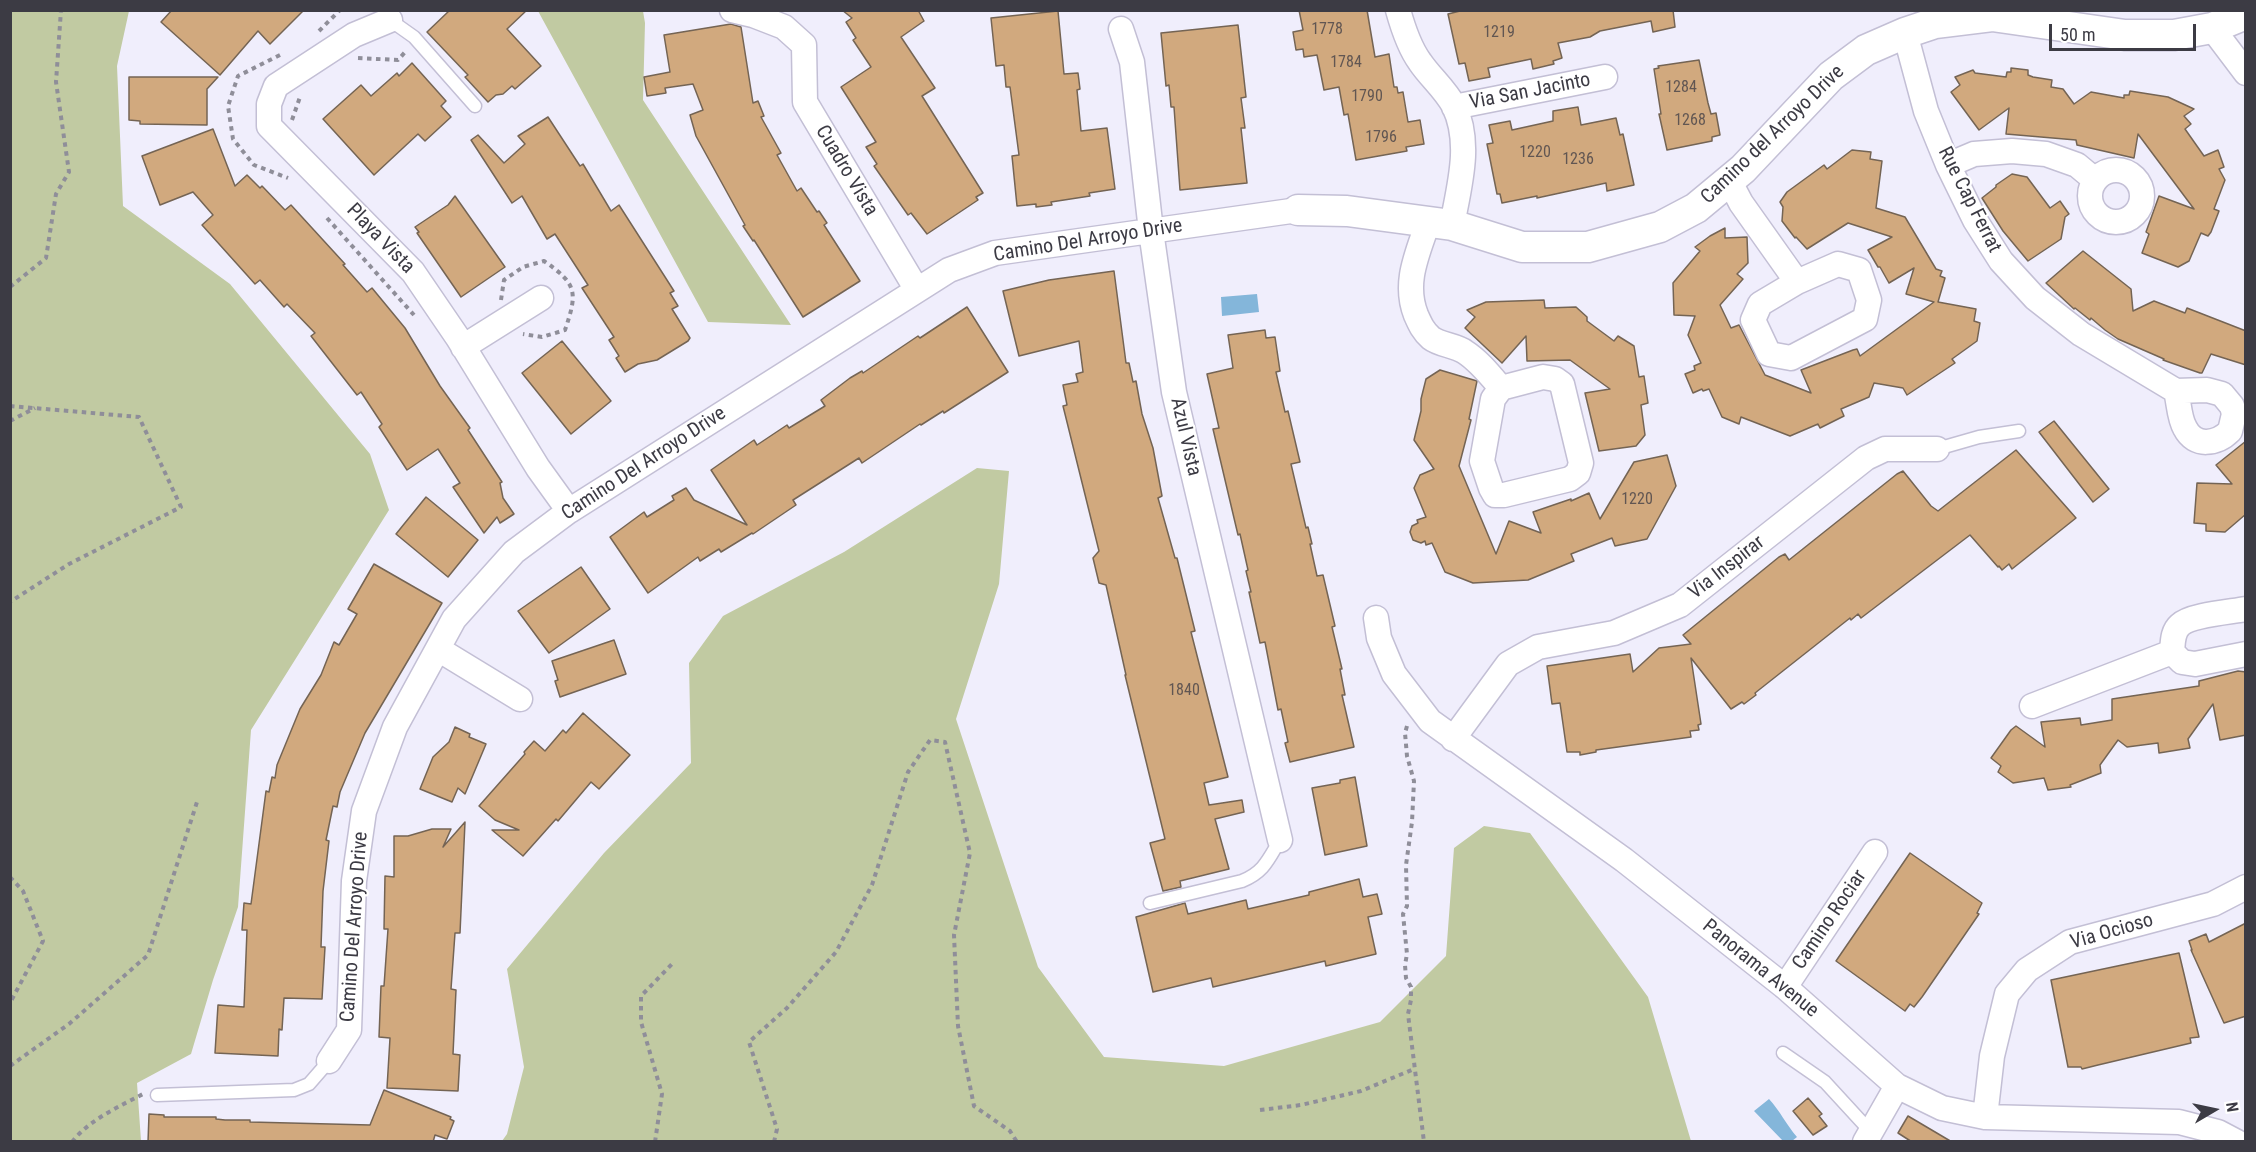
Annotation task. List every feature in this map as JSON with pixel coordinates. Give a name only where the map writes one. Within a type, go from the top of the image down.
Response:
[{"type":"street","name":"Cuadro Vista","points":[[732,10],[784,27],[804,45],[805,102],[917,290]]},
{"type":"street","points":[[1398,10],[1404,30],[1419,61],[1454,107],[1462,139],[1463,167],[1440,223],[1414,265],[1409,290],[1422,328],[1432,339],[1464,351],[1485,369],[1501,388]]},
{"type":"street","name":"Camino del Arroyo Drive","points":[[1298,210],[1347,211],[1440,223],[1522,247],[1588,247],[1660,227],[1696,208],[1730,182],[1831,76],[1866,50],[1905,33],[1935,23],[1992,13],[2125,35],[2174,35],[2212,28],[2246,14]]},
{"type":"street","name":"Playa Vista","points":[[390,20],[354,35],[276,86],[269,104],[269,126],[413,272],[463,347],[538,468],[569,511]]},
{"type":"street","points":[[2212,28],[2246,73]]},
{"type":"street","name":"Azul Vista","points":[[1121,29],[1132,62],[1151,231],[1174,392],[1280,840]]},
{"type":"street","name":"Rue Cap Ferrat","points":[[1905,33],[1926,111],[1948,165],[1975,220],[2001,261],[2035,298],[2081,334],[2176,391]]},
{"type":"street","name":"Via San Jacinto","points":[[1454,107],[1605,77]]},
{"type":"street","points":[[1948,165],[1974,154],[2012,152],[2046,154],[2077,165],[2095,180]]},
{"type":"street","points":[[1730,182],[1741,203],[1797,282]]},
{"type":"street","name":"Camino Del Arroyo Drive","points":[[329,1060],[349,1030],[354,881],[364,811],[395,727],[454,619],[514,552],[569,511],[949,270],[995,253],[1298,210]]},
{"type":"street","points":[[1838,264],[1858,270],[1869,300],[1865,319],[1791,358],[1769,354],[1753,320],[1760,304],[1797,282],[1838,264]]},
{"type":"street","points":[[463,347],[541,298]]},
{"type":"street","points":[[1543,377],[1555,379],[1562,384],[1581,463],[1578,473],[1570,479],[1504,495],[1495,495],[1482,461],[1493,399],[1501,388],[1543,377]]},
{"type":"street","name":"Via Inspirar","points":[[1453,739],[1508,664],[1538,647],[1614,633],[1680,605],[1866,458],[1885,448],[1937,449]]},
{"type":"street","points":[[2246,609],[2192,619],[2180,625],[2173,635],[2172,652],[2182,662],[2195,664],[2246,654]]},
{"type":"street","name":"Panorama Avenue","points":[[1376,618],[1379,638],[1394,674],[1430,721],[1624,860],[1785,987],[1897,1086],[1942,1108],[1985,1117],[2098,1131],[2179,1122],[2218,1132],[2237,1142]]},
{"type":"street","points":[[438,649],[520,699]]},
{"type":"street","points":[[2032,706],[2172,652]]},
{"type":"street","name":"Camino Rociar","points":[[1785,987],[1875,852]]},
{"type":"street","name":"Via Ocioso","points":[[1985,1117],[1992,1056],[2007,994],[2027,970],[2070,942],[2213,904],[2246,887]]},
{"type":"street","points":[[1868,1136],[1897,1086]]},
{"type":"lane","points":[[390,20],[414,37],[475,106]]},
{"type":"lane","name":"Via Inspirar","points":[[1937,449],[1979,437],[2019,431]]},
{"type":"lane","points":[[1150,903],[1253,877],[1263,869],[1280,840]]},
{"type":"lane","points":[[1783,1053],[1825,1082],[1868,1136]]},
{"type":"lane","points":[[157,1095],[294,1090],[309,1084],[329,1060]]},
{"type":"path","points":[[10,287],[46,258],[56,194],[69,172],[56,82],[61,10]]},
{"type":"path","points":[[354,57],[398,60],[413,44],[414,37]]},
{"type":"path","points":[[291,123],[298,99],[306,92]]},
{"type":"path","points":[[10,406],[139,417],[181,507],[69,564],[10,602]]},
{"type":"path","points":[[10,421],[36,408]]},
{"type":"path","points":[[1415,701],[1405,733],[1407,756],[1414,781],[1412,822],[1406,865],[1407,906],[1403,914],[1407,954],[1406,978],[1411,987],[1408,1014],[1424,1142]]},
{"type":"path","points":[[774,1142],[777,1129],[749,1042],[788,1008],[836,952],[872,885],[908,772],[930,740],[945,742],[969,853],[954,935],[958,1026],[974,1106],[1010,1131],[1017,1142]]},
{"type":"path","points":[[10,1066],[69,1024],[148,955],[197,802]]},
{"type":"path","points":[[10,877],[23,891],[43,941],[10,1003]]},
{"type":"path","points":[[655,1142],[662,1094],[641,1022],[641,996],[672,964]]},
{"type":"path","points":[[1260,1110],[1301,1105],[1361,1091],[1414,1069]]},
{"type":"green space","points":[[10,11],[129,11],[117,66],[123,206],[230,284],[370,454],[389,510],[251,730],[238,907],[191,1054],[137,1083],[141,1141],[11,1141]]},
{"type":"green space","points":[[538,11],[643,11],[645,23],[643,100],[791,325],[708,322]]},
{"type":"green space","points":[[977,468],[1009,471],[999,584],[956,719],[1038,967],[1104,1057],[1224,1066],[1380,1022],[1446,956],[1454,848],[1484,826],[1530,833],[1648,997],[1691,1141],[502,1141],[507,1134],[524,1067],[507,969],[604,853],[691,763],[689,663],[723,616],[844,552]]},
{"type":"water","points":[[1257,294],[1259,312],[1222,316],[1221,297]]},
{"type":"water","points":[[1769,1099],[1797,1137],[1792,1141],[1783,1141],[1754,1111]]},
{"type":"building","points":[[172,10],[304,10],[270,44],[258,31],[220,75],[161,22]]},
{"type":"building","points":[[450,10],[527,10],[507,29],[541,66],[515,89],[512,86],[488,102],[465,77],[468,75],[427,32]]},
{"type":"building","points":[[842,10],[918,10],[924,21],[901,37],[935,88],[922,96],[983,193],[976,197],[978,200],[927,234],[911,213],[908,215],[874,166],[877,164],[866,147],[876,142],[841,87],[871,67],[853,40],[856,38],[846,22],[852,18]]},
{"type":"building","points":[[1299,10],[1367,10],[1375,57],[1389,54],[1394,87],[1397,87],[1398,93],[1403,92],[1408,122],[1420,120],[1424,144],[1406,147],[1407,151],[1356,160],[1348,114],[1344,115],[1339,87],[1324,90],[1317,55],[1304,57],[1303,49],[1296,50],[1293,32],[1303,30]]},
{"type":"building","points":[[1464,10],[1673,10],[1675,27],[1653,32],[1651,21],[1600,31],[1590,37],[1558,43],[1562,58],[1553,61],[1554,64],[1533,69],[1531,59],[1488,68],[1490,77],[1469,81],[1465,63],[1459,64],[1448,14]]},
{"type":"building","points":[[1058,11],[1064,74],[1078,73],[1080,89],[1077,90],[1081,131],[1107,128],[1115,189],[1089,193],[1090,196],[1051,202],[1052,205],[1017,206],[1012,156],[1019,155],[1010,87],[1006,87],[1004,65],[996,66],[991,18]]},
{"type":"building","points":[[731,24],[741,27],[753,103],[758,101],[764,116],[761,117],[781,153],[777,155],[797,191],[801,188],[827,223],[824,225],[860,281],[803,317],[743,226],[745,225],[696,136],[690,115],[703,110],[693,84],[665,88],[666,93],[647,96],[644,77],[670,72],[664,35]]},
{"type":"building","points":[[1238,25],[1246,97],[1241,98],[1245,128],[1241,128],[1247,183],[1180,190],[1174,107],[1171,107],[1169,85],[1166,86],[1161,33]]},
{"type":"building","points":[[1699,60],[1711,114],[1716,113],[1720,135],[1712,137],[1712,141],[1667,150],[1659,114],[1661,114],[1654,69],[1659,68],[1658,66]]},
{"type":"building","points":[[412,63],[446,101],[441,106],[451,117],[425,141],[418,134],[374,175],[323,119],[361,85],[371,96],[397,73],[399,76]]},
{"type":"building","points":[[2011,68],[2028,70],[2028,75],[2052,80],[2051,87],[2063,89],[2074,104],[2091,92],[2124,98],[2124,95],[2129,95],[2130,91],[2168,97],[2194,109],[2184,116],[2191,124],[2185,129],[2204,156],[2218,150],[2224,167],[2219,169],[2225,180],[2214,209],[2219,211],[2211,232],[2208,236],[2201,233],[2189,261],[2178,267],[2142,253],[2149,234],[2146,232],[2159,196],[2194,209],[2138,134],[2134,158],[2077,145],[2076,140],[2006,134],[2009,108],[1979,130],[1951,92],[1960,85],[1955,77],[1973,70],[1975,73],[2006,77],[2007,72],[2011,72]]},
{"type":"building","points":[[129,77],[218,77],[207,89],[207,125],[140,124],[140,121],[129,120]]},
{"type":"building","points":[[1578,107],[1581,125],[1616,118],[1620,135],[1623,134],[1634,185],[1607,191],[1606,183],[1502,203],[1500,194],[1497,194],[1487,144],[1493,143],[1489,125],[1510,121],[1512,130],[1553,121],[1553,111]]},
{"type":"building","points":[[548,117],[580,166],[583,164],[611,211],[619,205],[674,291],[670,293],[678,306],[672,309],[690,338],[657,360],[638,364],[625,372],[609,340],[614,337],[582,288],[588,285],[555,234],[547,239],[522,196],[512,203],[471,140],[478,135],[504,163],[525,144],[518,136]]},
{"type":"building","points":[[213,129],[235,186],[247,175],[260,188],[262,186],[285,210],[291,205],[345,264],[343,265],[367,292],[372,288],[405,328],[502,482],[500,483],[503,498],[514,514],[500,523],[497,517],[484,533],[453,487],[460,483],[438,449],[407,470],[379,427],[382,424],[361,392],[357,395],[311,336],[315,333],[287,304],[284,307],[260,280],[255,284],[202,225],[213,215],[193,192],[160,205],[142,156]]},
{"type":"building","points":[[1852,150],[1871,152],[1870,159],[1882,161],[1876,208],[1905,217],[1936,269],[1942,271],[1940,276],[1945,278],[1938,302],[1976,309],[1974,321],[1980,323],[1977,341],[1952,359],[1955,363],[1907,395],[1903,388],[1874,383],[1869,397],[1841,409],[1844,416],[1820,428],[1818,424],[1790,436],[1741,417],[1739,424],[1722,417],[1709,389],[1693,393],[1685,374],[1695,370],[1694,366],[1701,363],[1688,335],[1695,316],[1674,315],[1673,283],[1700,251],[1695,247],[1710,236],[1725,228],[1725,238],[1747,237],[1748,263],[1737,274],[1743,279],[1720,305],[1731,328],[1739,325],[1765,375],[1811,393],[1801,370],[1857,349],[1860,356],[1934,302],[1906,294],[1914,268],[1889,283],[1878,267],[1868,250],[1892,237],[1848,223],[1807,249],[1782,221],[1783,207],[1780,202],[1787,192],[1824,165],[1827,169]]},
{"type":"building","points":[[2012,174],[2027,177],[2050,208],[2060,201],[2069,214],[2065,217],[2061,239],[2028,261],[2003,231],[1982,198]]},
{"type":"building","points":[[455,196],[505,267],[461,297],[415,227],[448,205]]},
{"type":"building","points":[[2083,251],[2131,289],[2133,311],[2154,301],[2185,313],[2187,308],[2246,331],[2246,365],[2211,354],[2200,373],[2163,360],[2118,339],[2091,318],[2090,320],[2074,309],[2046,283]]},
{"type":"building","points":[[1114,271],[1126,363],[1129,363],[1133,382],[1136,381],[1142,414],[1153,448],[1162,496],[1158,498],[1175,558],[1177,558],[1195,631],[1191,632],[1228,777],[1204,783],[1209,805],[1242,800],[1244,812],[1215,819],[1229,869],[1180,881],[1181,887],[1163,891],[1150,843],[1165,839],[1125,675],[1106,585],[1099,583],[1093,558],[1099,551],[1063,406],[1067,405],[1063,385],[1078,382],[1076,374],[1083,372],[1079,341],[1019,356],[1003,291],[1049,280]]},
{"type":"building","points":[[1544,300],[1545,308],[1576,307],[1587,317],[1587,321],[1614,341],[1618,336],[1634,346],[1639,377],[1644,376],[1648,403],[1641,405],[1645,435],[1636,446],[1599,451],[1585,393],[1610,389],[1570,360],[1527,361],[1526,336],[1502,363],[1465,328],[1475,317],[1467,310],[1486,302]]},
{"type":"building","points":[[967,307],[1008,372],[944,413],[943,411],[920,424],[862,463],[859,458],[793,500],[796,505],[753,534],[721,552],[719,549],[700,561],[698,557],[648,593],[610,537],[644,512],[647,517],[674,500],[672,496],[686,488],[694,500],[747,525],[711,470],[754,440],[757,445],[787,425],[789,428],[825,406],[821,400],[850,378],[862,371],[863,373]]},
{"type":"building","points":[[1265,330],[1266,338],[1275,337],[1280,371],[1276,372],[1300,462],[1291,464],[1312,544],[1310,544],[1317,576],[1323,575],[1335,626],[1332,627],[1342,669],[1340,669],[1345,695],[1342,695],[1354,747],[1290,762],[1281,709],[1278,710],[1265,642],[1260,643],[1249,592],[1251,592],[1246,571],[1248,570],[1213,429],[1219,428],[1207,374],[1233,368],[1228,335]]},
{"type":"building","points":[[562,341],[611,401],[571,434],[522,373]]},
{"type":"building","points":[[1440,370],[1477,381],[1469,419],[1471,420],[1459,466],[1496,554],[1509,521],[1541,533],[1533,512],[1589,493],[1600,519],[1634,462],[1667,455],[1676,486],[1647,539],[1615,546],[1612,538],[1571,554],[1574,561],[1528,580],[1473,583],[1445,572],[1432,543],[1426,545],[1425,541],[1421,543],[1413,540],[1410,532],[1412,526],[1418,523],[1417,520],[1426,517],[1414,488],[1420,475],[1434,469],[1414,440],[1421,411],[1421,399],[1426,379]]},
{"type":"building","points":[[2054,421],[2109,489],[2093,502],[2039,432]]},
{"type":"building","points":[[2246,441],[2246,514],[2225,532],[2206,531],[2206,524],[2194,523],[2197,483],[2232,484],[2216,465]]},
{"type":"building","points":[[2016,450],[2076,518],[2012,569],[2009,564],[2002,570],[1998,567],[1970,535],[1861,618],[1858,614],[1851,620],[1850,618],[1744,704],[1742,702],[1731,709],[1691,658],[1701,724],[1698,725],[1699,730],[1690,731],[1691,737],[1596,750],[1596,752],[1580,755],[1580,752],[1567,752],[1560,703],[1552,704],[1547,666],[1630,654],[1633,672],[1659,648],[1691,644],[1683,635],[1779,557],[1785,554],[1789,560],[1897,474],[1903,471],[1931,506],[1938,511]]},
{"type":"building","points":[[426,497],[478,540],[448,577],[396,534]]},
{"type":"building","points":[[374,564],[442,603],[365,733],[340,792],[337,807],[333,806],[326,840],[329,841],[323,891],[321,947],[325,947],[322,999],[284,998],[278,1056],[215,1053],[218,1005],[244,1007],[247,930],[242,930],[244,903],[251,904],[266,791],[269,792],[272,777],[275,778],[277,765],[300,709],[321,675],[334,642],[339,645],[357,614],[348,609]]},
{"type":"building","points":[[581,567],[610,609],[549,653],[518,611]]},
{"type":"building","points":[[614,640],[626,674],[560,697],[552,661]]},
{"type":"building","points":[[2238,671],[2246,672],[2246,735],[2220,740],[2213,704],[2188,739],[2190,748],[2159,753],[2158,743],[2127,747],[2118,740],[2100,765],[2101,773],[2070,785],[2071,787],[2048,790],[2044,778],[2013,783],[1998,772],[2001,766],[1991,758],[2016,726],[2045,747],[2041,722],[2080,718],[2081,725],[2112,720],[2112,699],[2199,686],[2199,681]]},
{"type":"building","points":[[583,713],[630,755],[599,789],[591,782],[558,821],[556,819],[523,856],[492,830],[519,830],[495,820],[479,806],[534,741],[545,751],[563,730],[566,733]]},
{"type":"building","points":[[455,727],[470,734],[469,737],[486,744],[465,794],[458,788],[452,802],[420,789],[433,757],[449,742]]},
{"type":"building","points":[[1355,777],[1367,846],[1325,855],[1312,788],[1340,783],[1340,780]]},
{"type":"building","points":[[465,822],[460,933],[455,933],[451,989],[456,990],[453,1054],[460,1055],[458,1091],[387,1088],[390,1038],[379,1037],[381,986],[384,986],[388,929],[384,929],[385,876],[394,877],[394,836],[408,836],[432,829],[451,829],[443,847]]},
{"type":"building","points":[[1910,853],[1982,903],[1977,913],[1979,914],[1922,997],[1914,1007],[1910,1004],[1905,1011],[1836,961]]},
{"type":"building","points":[[1359,879],[1363,897],[1377,894],[1382,914],[1368,917],[1376,954],[1326,966],[1325,961],[1213,987],[1211,978],[1153,992],[1136,917],[1185,903],[1188,914],[1246,900],[1248,909],[1309,895],[1309,892]]},
{"type":"building","points":[[2246,923],[2246,1016],[2224,1023],[2189,941],[2206,934],[2209,942]]},
{"type":"building","points":[[2179,953],[2199,1037],[2190,1038],[2191,1043],[2082,1069],[2081,1067],[2068,1067],[2051,980]]},
{"type":"building","points":[[384,1090],[451,1117],[450,1119],[454,1121],[447,1139],[435,1135],[433,1142],[148,1142],[149,1114],[164,1115],[164,1117],[216,1117],[216,1119],[225,1120],[250,1120],[250,1122],[370,1125]]},
{"type":"building","points":[[1808,1098],[1822,1114],[1819,1116],[1827,1126],[1813,1135],[1793,1111]]},
{"type":"building","points":[[1908,1116],[1952,1142],[1912,1142],[1898,1133]]}]
